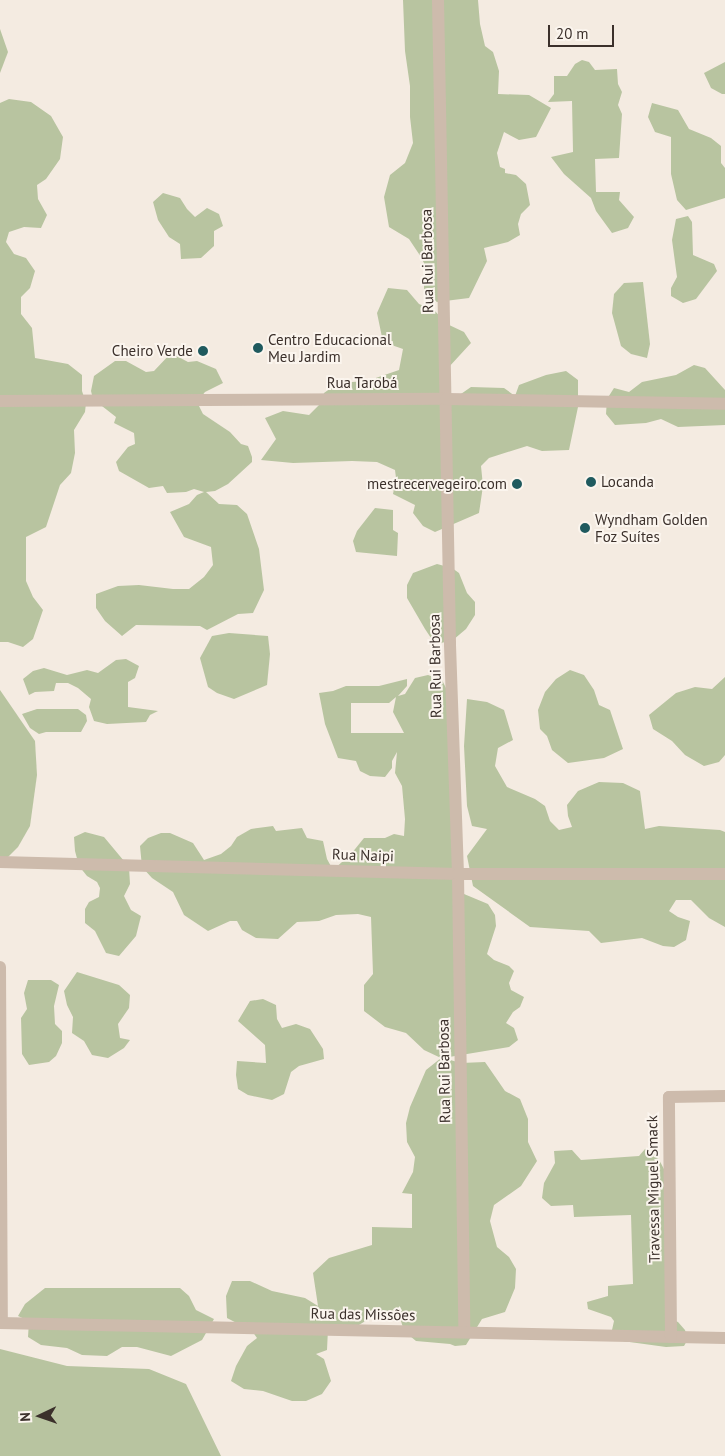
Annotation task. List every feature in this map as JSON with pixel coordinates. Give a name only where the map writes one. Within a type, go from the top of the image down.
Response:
[{"type":"street","name":"Rua Rui Barbosa","points":[[438,0],[450,636],[458,874],[464,1332]]},
{"type":"street","name":"Rua Tarobá","points":[[0,401],[446,399],[725,404]]},
{"type":"street","name":"Rua Naipi","points":[[0,862],[458,874],[725,874]]},
{"type":"street","points":[[0,967],[1,1323]]},
{"type":"street","name":"Travessa Miguel Smack","points":[[671,1337],[669,1097],[725,1096]]},
{"type":"street","name":"Rua das Missões","points":[[1,1323],[725,1338]]},
{"type":"green space","points":[[403,0],[478,0],[480,24],[485,46],[493,52],[499,71],[498,94],[529,95],[551,108],[536,137],[519,140],[504,132],[497,153],[500,167],[505,169],[505,173],[516,175],[526,184],[530,205],[521,214],[518,224],[520,235],[508,242],[484,248],[487,261],[469,298],[437,302],[424,293],[424,263],[409,239],[389,227],[384,197],[390,175],[405,163],[413,143],[410,117],[410,86],[405,51]]},
{"type":"green space","points":[[0,29],[8,52],[0,73]]},
{"type":"green space","points":[[582,60],[589,62],[595,70],[617,69],[618,84],[622,92],[618,105],[622,114],[619,158],[595,159],[596,192],[620,192],[619,200],[634,217],[628,228],[612,233],[596,211],[591,198],[564,174],[551,157],[573,152],[572,101],[548,102],[554,94],[554,76],[567,76],[575,64]]},
{"type":"green space","points":[[725,62],[725,94],[722,94],[711,88],[704,73]]},
{"type":"green space","points":[[9,99],[31,102],[51,116],[63,137],[60,159],[46,179],[37,185],[38,199],[47,215],[41,228],[24,227],[9,232],[6,242],[14,254],[26,258],[35,271],[30,288],[21,297],[21,314],[32,328],[35,358],[68,364],[82,375],[82,391],[86,403],[85,412],[74,430],[75,453],[71,473],[60,485],[46,527],[26,537],[26,581],[33,597],[43,610],[33,639],[23,647],[8,642],[0,642],[0,103]]},
{"type":"green space","points":[[652,103],[678,110],[689,129],[711,138],[721,146],[721,163],[725,168],[725,198],[686,210],[677,200],[671,174],[671,137],[655,132],[648,117]]},
{"type":"green space","points":[[163,193],[180,198],[195,217],[207,208],[219,214],[223,226],[214,231],[214,246],[201,258],[181,259],[180,244],[169,237],[158,220],[153,202]]},
{"type":"green space","points":[[688,216],[692,222],[693,255],[714,264],[717,271],[696,299],[683,303],[671,296],[671,288],[677,277],[672,240],[676,219]]},
{"type":"green space","points":[[643,282],[650,344],[647,358],[631,354],[621,346],[612,313],[614,294],[624,283]]},
{"type":"green space","points":[[388,288],[407,290],[419,304],[434,310],[447,324],[464,332],[471,343],[448,368],[450,394],[458,396],[471,387],[504,388],[515,396],[519,385],[546,375],[566,371],[578,380],[578,407],[569,450],[542,451],[527,446],[489,458],[481,466],[483,486],[479,513],[435,532],[423,526],[413,513],[415,505],[393,494],[396,478],[395,470],[377,462],[293,463],[261,460],[276,439],[265,418],[283,411],[309,415],[321,403],[324,393],[338,383],[367,381],[399,370],[403,349],[383,342],[377,313]]},
{"type":"green space","points":[[171,353],[188,362],[197,361],[216,369],[223,383],[205,392],[197,402],[203,414],[230,432],[241,444],[248,446],[252,462],[228,484],[215,491],[206,492],[219,504],[237,505],[247,514],[259,549],[264,590],[253,613],[238,614],[207,630],[200,626],[136,625],[122,636],[105,621],[96,608],[96,594],[118,586],[139,585],[189,589],[204,577],[213,565],[211,547],[184,537],[170,512],[189,504],[197,495],[204,492],[194,489],[186,492],[167,493],[163,486],[149,488],[119,471],[116,462],[128,447],[135,444],[134,433],[114,423],[116,417],[93,399],[91,391],[94,376],[115,361],[126,361],[146,372],[154,371]]},
{"type":"green space","points":[[694,365],[705,368],[725,390],[725,425],[678,427],[661,419],[646,423],[615,425],[606,414],[607,399],[614,388],[629,392],[642,382],[676,375]]},
{"type":"green space","points":[[375,508],[393,510],[393,530],[398,533],[397,556],[356,552],[353,541],[357,531]]},
{"type":"green space","points":[[437,564],[452,568],[459,573],[467,593],[475,602],[475,615],[466,629],[453,640],[441,643],[431,638],[407,598],[407,585],[413,573]]},
{"type":"green space","points":[[229,633],[268,636],[270,654],[267,685],[234,699],[217,693],[208,687],[200,658],[212,636]]},
{"type":"green space","points":[[126,659],[139,666],[135,678],[128,682],[128,707],[158,711],[150,715],[146,722],[107,724],[94,721],[89,707],[91,699],[78,688],[68,683],[56,683],[54,691],[35,692],[29,695],[23,679],[33,671],[44,668],[67,675],[87,670],[98,673],[116,660]]},
{"type":"green space","points":[[570,670],[584,675],[594,690],[599,705],[610,710],[623,749],[604,758],[568,763],[552,750],[547,736],[540,729],[538,710],[545,692],[556,679]]},
{"type":"green space","points":[[428,675],[442,680],[447,690],[464,894],[488,904],[495,915],[496,926],[487,954],[494,960],[509,966],[514,971],[509,983],[511,990],[524,997],[520,1007],[513,1012],[506,1023],[514,1028],[518,1040],[509,1047],[443,1058],[461,1063],[485,1062],[505,1091],[520,1099],[528,1119],[528,1142],[537,1161],[521,1186],[494,1205],[490,1221],[497,1247],[509,1257],[516,1269],[515,1288],[505,1312],[482,1319],[466,1345],[455,1346],[416,1341],[404,1331],[398,1311],[374,1316],[352,1329],[328,1329],[327,1350],[316,1354],[324,1359],[331,1381],[322,1394],[306,1401],[292,1401],[263,1391],[244,1389],[231,1381],[236,1366],[247,1346],[257,1338],[252,1331],[227,1318],[226,1296],[232,1281],[250,1281],[272,1291],[305,1298],[318,1306],[313,1273],[329,1258],[372,1245],[372,1227],[412,1228],[412,1194],[402,1193],[413,1172],[415,1157],[407,1142],[406,1123],[410,1107],[426,1070],[441,1058],[424,1050],[406,1033],[385,1027],[364,1011],[364,985],[373,974],[371,917],[358,914],[336,915],[319,921],[297,922],[278,939],[256,938],[242,930],[237,921],[230,921],[208,931],[184,915],[173,892],[152,878],[142,867],[140,846],[148,838],[161,833],[170,833],[193,843],[204,860],[221,854],[231,846],[237,837],[251,829],[273,826],[276,831],[302,828],[307,838],[323,841],[327,859],[333,870],[351,854],[364,838],[385,838],[394,834],[404,836],[405,819],[402,786],[395,773],[397,752],[392,761],[392,768],[385,777],[370,776],[360,771],[356,761],[338,758],[325,724],[319,693],[333,691],[346,686],[379,686],[407,679],[407,686],[398,696],[405,694],[415,678]],"holes":[[[396,697],[393,712],[404,733],[351,733],[351,703],[389,703]]]},
{"type":"green space","points":[[725,677],[725,755],[719,762],[704,766],[685,755],[672,741],[653,729],[649,715],[676,693],[695,687],[712,689]]},
{"type":"green space","points":[[0,690],[35,741],[37,775],[30,826],[18,847],[0,865]]},
{"type":"green space","points":[[467,699],[487,702],[504,710],[513,740],[498,748],[495,766],[507,787],[535,799],[545,806],[550,821],[559,830],[572,827],[567,805],[578,791],[599,782],[623,783],[640,791],[645,829],[659,826],[720,830],[725,832],[725,927],[709,918],[691,900],[676,900],[669,911],[678,917],[690,921],[686,940],[674,947],[663,946],[642,938],[601,943],[589,931],[530,927],[473,886],[467,856],[487,829],[472,826],[467,806],[464,746]]},
{"type":"green space","points":[[37,709],[78,709],[86,715],[87,721],[81,732],[46,732],[39,734],[30,728],[22,714]]},
{"type":"green space","points":[[85,832],[104,837],[129,867],[130,884],[124,896],[131,910],[141,916],[136,936],[119,956],[106,953],[95,931],[85,923],[85,909],[89,902],[99,897],[100,888],[97,882],[87,876],[79,866],[74,837]]},
{"type":"green space","points":[[77,972],[119,985],[130,995],[129,1008],[118,1024],[120,1038],[130,1040],[124,1048],[108,1058],[92,1055],[84,1041],[72,1033],[73,1017],[67,1005],[64,991]]},
{"type":"green space","points":[[28,980],[51,980],[59,985],[54,1006],[55,1024],[62,1031],[62,1043],[56,1056],[49,1062],[29,1065],[22,1054],[21,1018],[27,1009],[24,993]]},
{"type":"green space","points":[[263,999],[276,1005],[277,1019],[282,1028],[296,1024],[310,1029],[323,1049],[324,1059],[299,1066],[291,1072],[284,1094],[272,1100],[248,1095],[238,1089],[236,1075],[237,1061],[266,1063],[265,1045],[238,1021],[250,1001]]},
{"type":"green space","points":[[653,1148],[666,1173],[667,1317],[678,1322],[685,1330],[688,1339],[684,1346],[666,1347],[615,1340],[612,1330],[614,1321],[611,1317],[588,1309],[587,1302],[608,1296],[608,1286],[633,1284],[631,1215],[574,1217],[573,1205],[551,1206],[542,1198],[544,1183],[555,1163],[554,1151],[572,1150],[581,1160],[639,1156],[645,1149]]},
{"type":"green space","points":[[45,1288],[180,1288],[189,1296],[196,1310],[214,1319],[202,1340],[171,1356],[137,1347],[122,1347],[107,1356],[82,1355],[67,1348],[41,1345],[28,1337],[29,1321],[18,1316],[25,1304]]},
{"type":"green space","points":[[0,1349],[67,1366],[149,1369],[186,1384],[221,1456],[0,1456]]},
{"type":"place","name":"Centro Educacional Meu Jardim","points":[[258,348]]},
{"type":"place","name":"Cheiro Verde","points":[[203,351]]},
{"type":"place","name":"Locanda","points":[[591,482]]},
{"type":"place","name":"mestrecervegeiro.com","points":[[517,484]]},
{"type":"place","name":"Wyndham Golden Foz Suítes","points":[[585,528]]}]
